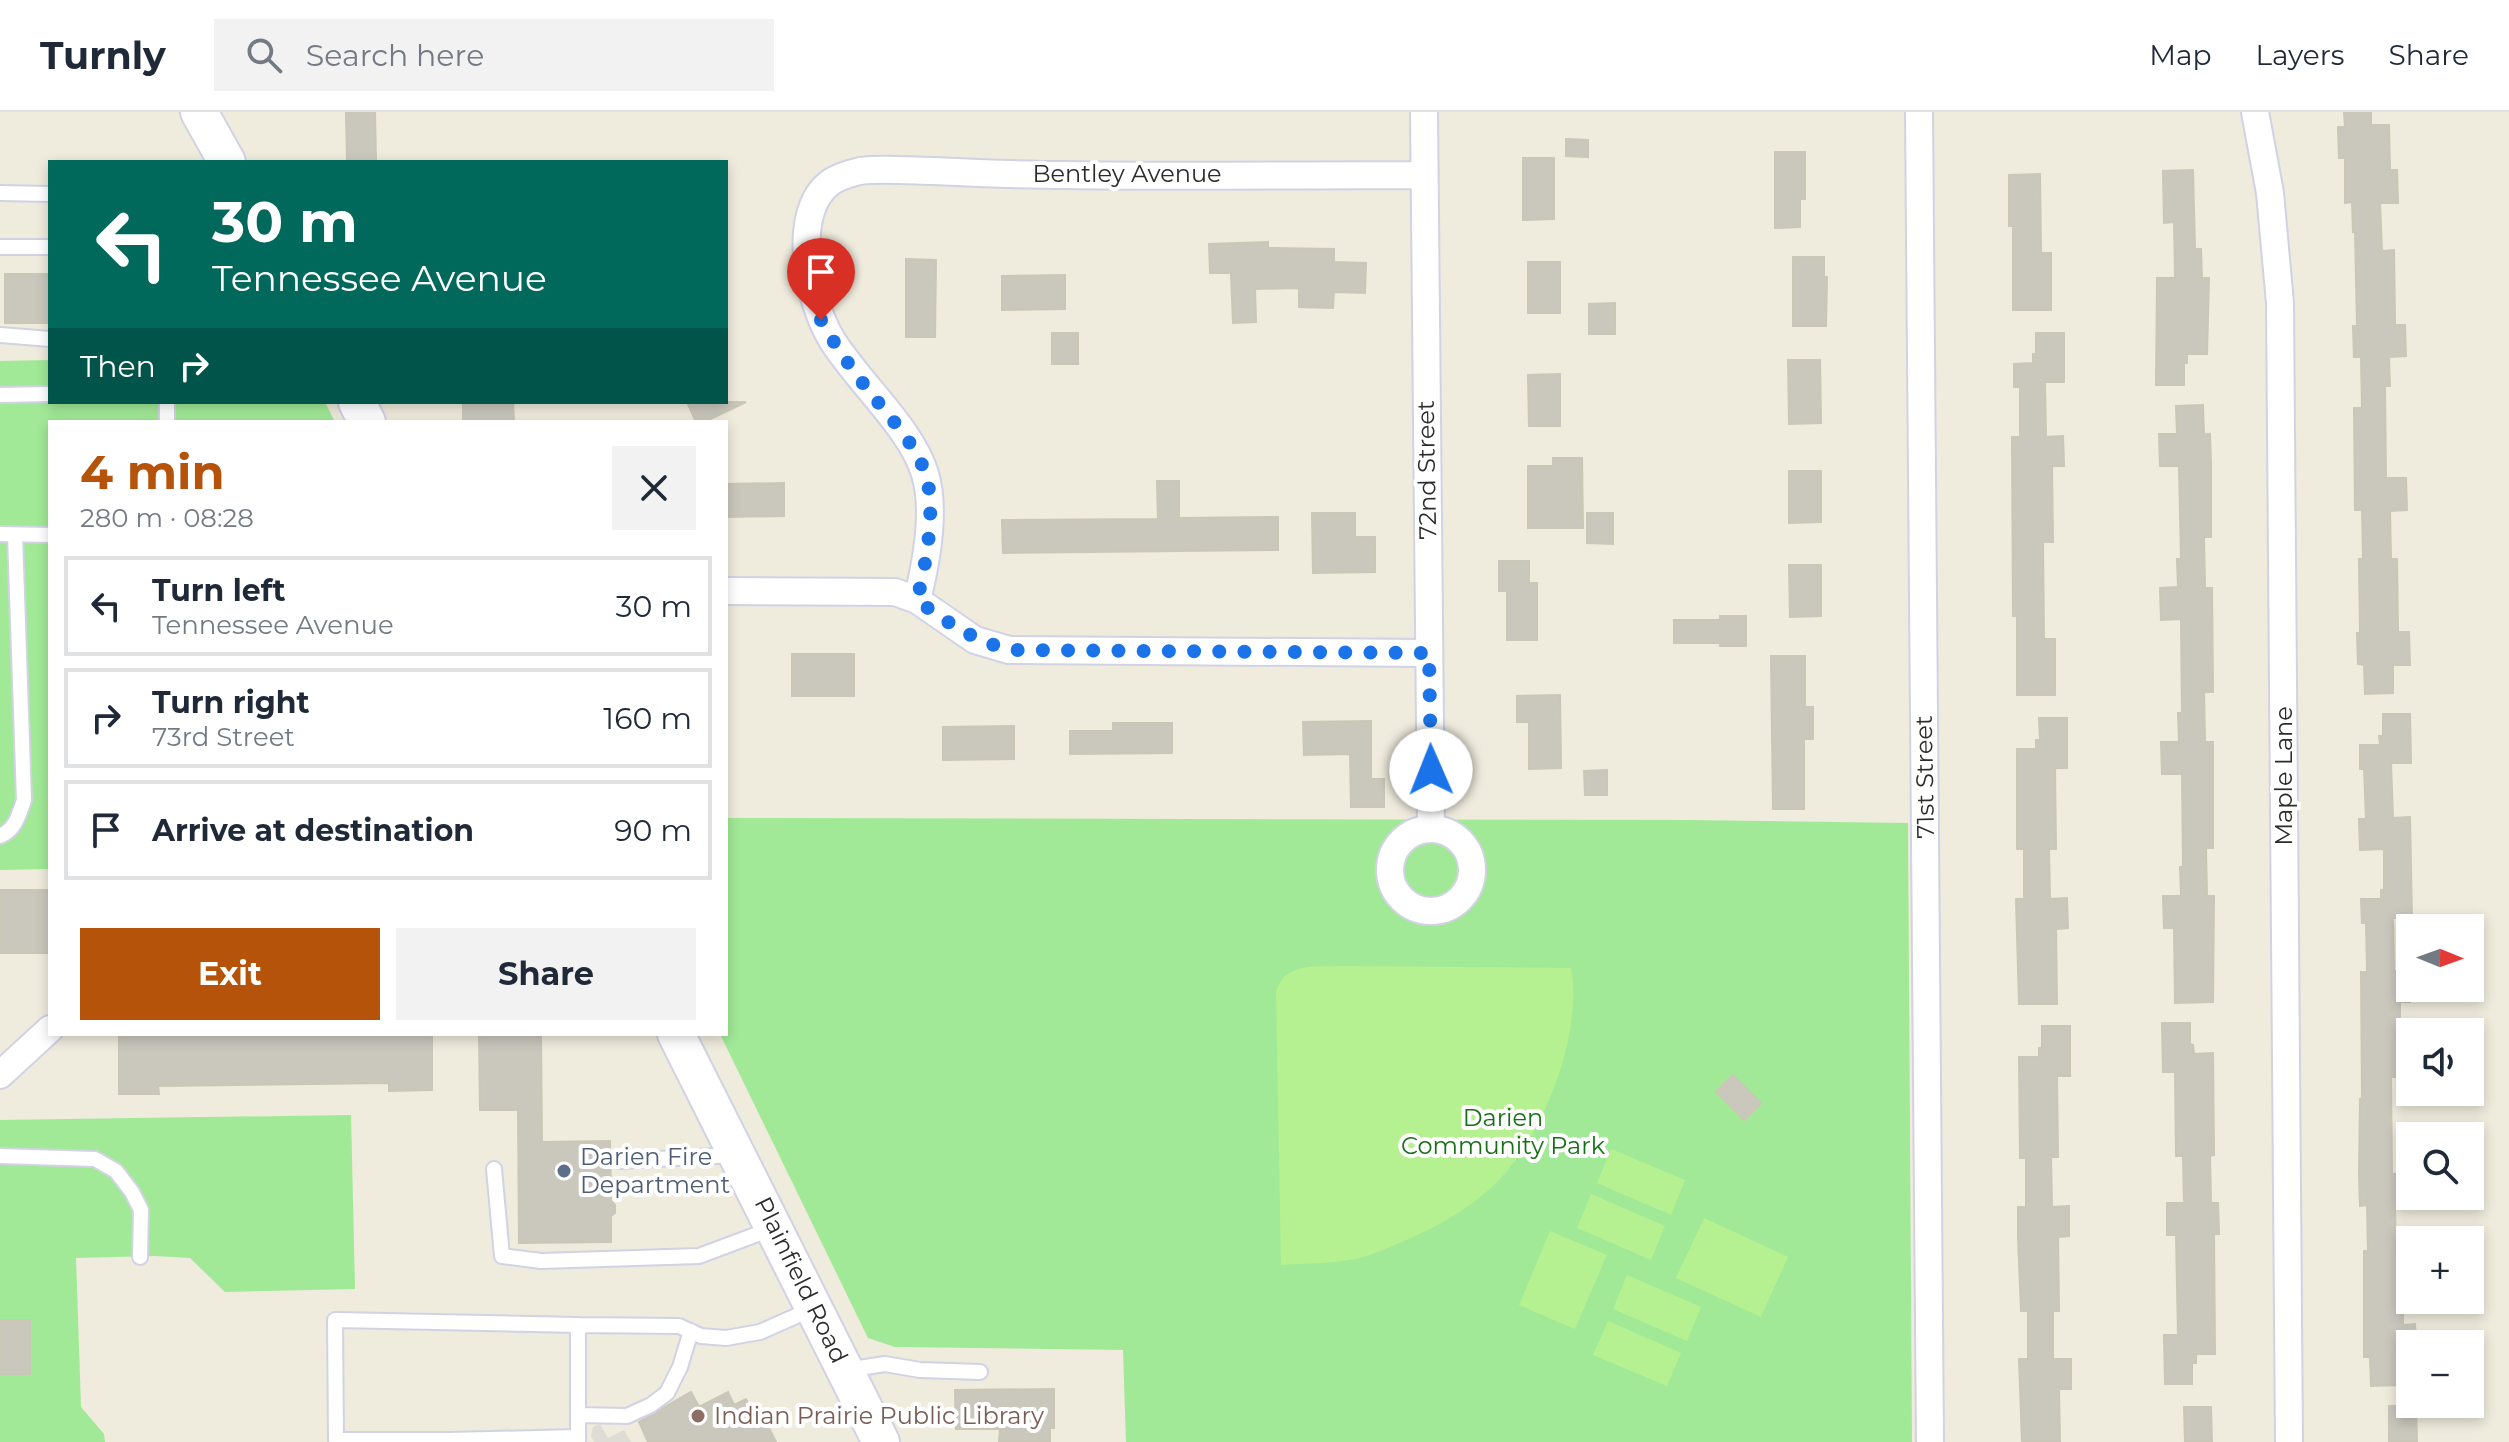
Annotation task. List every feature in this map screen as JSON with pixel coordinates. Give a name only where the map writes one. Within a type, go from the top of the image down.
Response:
[{"type":"main road","points":[[199,112],[226,160]]},
{"type":"main road","name":"Plainfield Road","points":[[677,1036],[881,1442]]},
{"type":"street","name":"72nd Street","points":[[1424,112],[1431,828]]},
{"type":"street","name":"71st Street","points":[[1919,112],[1930,1442]]},
{"type":"street","name":"Maple Lane","points":[[2255,112],[2270,193],[2280,303],[2289,1442]]},
{"type":"street","name":"Bentley Avenue","points":[[917,600],[925,567],[928,530],[929,490],[925,473],[902,433],[832,340],[814,300],[807,229],[815,202],[831,182],[858,172],[896,170],[1065,175],[1424,175]]},
{"type":"street","points":[[728,591],[895,592],[917,600],[975,640],[1009,650],[1429,653]]},
{"type":"street","points":[[0,1075],[48,1031]]},
{"type":"lane","points":[[0,193],[48,194]]},
{"type":"lane","points":[[0,247],[48,247]]},
{"type":"lane","points":[[0,335],[48,339]]},
{"type":"lane","points":[[0,395],[48,394]]},
{"type":"lane","points":[[0,836],[8,833],[18,819],[24,800],[8,534],[48,535]]},
{"type":"lane","points":[[620,1161],[738,1155]]},
{"type":"lane","points":[[0,1156],[95,1159],[116,1171],[141,1210],[140,1257]]},
{"type":"lane","points":[[494,1169],[502,1256],[541,1261],[699,1256],[775,1228]]},
{"type":"lane","points":[[578,1325],[578,1440],[336,1440],[335,1320],[679,1326],[701,1336],[726,1338],[760,1332],[815,1307]]},
{"type":"lane","points":[[578,1415],[627,1416],[651,1405],[667,1393],[680,1367],[691,1331]]},
{"type":"lane","points":[[845,1370],[885,1364],[920,1370],[980,1372]]},
{"type":"green space","points":[[48,360],[48,404],[326,404],[334,420],[48,420],[48,869],[0,870],[0,361]]},
{"type":"green space","name":"Darien Community Park","points":[[728,818],[1908,823],[1912,1442],[1126,1442],[1123,1350],[895,1347],[868,1338],[721,1036],[728,1036]]},
{"type":"green space","points":[[1309,967],[1571,968],[1573,996],[1568,1041],[1556,1082],[1533,1134],[1504,1175],[1466,1208],[1402,1242],[1355,1259],[1281,1265],[1276,993],[1285,976],[1292,972]]},
{"type":"green space","points":[[351,1115],[355,1289],[225,1292],[190,1258],[76,1258],[81,1407],[104,1434],[105,1442],[0,1442],[0,1120]]},
{"type":"green space","points":[[1611,1149],[1685,1180],[1671,1215],[1597,1183]]},
{"type":"green space","points":[[1591,1194],[1665,1226],[1651,1260],[1577,1228]]},
{"type":"green space","points":[[1704,1218],[1788,1257],[1761,1317],[1676,1278]]},
{"type":"green space","points":[[1550,1231],[1607,1255],[1575,1329],[1519,1305]]},
{"type":"green space","points":[[1627,1275],[1701,1307],[1687,1341],[1613,1309]]},
{"type":"green space","points":[[1608,1321],[1681,1353],[1667,1386],[1593,1355]]},
{"type":"shaded area","points":[[600,1424],[608,1438],[624,1430],[631,1442],[594,1442],[591,1436],[593,1427]]},
{"type":"building","points":[[346,112],[375,112],[376,160],[347,160]]},
{"type":"building","points":[[2344,112],[2371,112],[2371,125],[2389,125],[2390,170],[2397,170],[2398,203],[2380,203],[2382,251],[2394,250],[2395,325],[2405,325],[2406,356],[2389,357],[2390,386],[2385,386],[2386,478],[2406,478],[2407,510],[2390,511],[2391,559],[2397,559],[2398,632],[2409,632],[2410,665],[2393,665],[2393,693],[2365,694],[2364,665],[2358,664],[2359,559],[2363,559],[2362,510],[2355,510],[2354,408],[2362,408],[2361,357],[2354,357],[2353,326],[2357,326],[2352,202],[2345,203],[2345,158],[2339,158],[2338,127],[2345,127]]},
{"type":"building","points":[[1566,139],[1588,140],[1588,157],[1566,156]]},
{"type":"building","points":[[1775,152],[1805,152],[1805,199],[1800,199],[1800,227],[1775,228]]},
{"type":"building","points":[[1523,158],[1554,158],[1554,219],[1523,220]]},
{"type":"building","points":[[2193,170],[2195,249],[2201,249],[2202,278],[2209,278],[2207,354],[2187,354],[2184,385],[2156,385],[2157,278],[2175,278],[2174,222],[2164,223],[2163,171]]},
{"type":"building","points":[[2040,174],[2041,253],[2051,253],[2051,310],[2013,310],[2013,226],[2009,226],[2009,175]]},
{"type":"building","points":[[1268,242],[1268,248],[1334,249],[1334,262],[1366,263],[1365,293],[1334,292],[1333,308],[1299,307],[1299,288],[1255,289],[1256,322],[1233,323],[1231,273],[1210,273],[1209,244]]},
{"type":"building","points":[[1793,257],[1824,257],[1824,277],[1827,277],[1826,326],[1793,326]]},
{"type":"building","points":[[906,259],[936,260],[935,337],[906,337]]},
{"type":"building","points":[[1528,262],[1560,262],[1560,313],[1528,313]]},
{"type":"building","points":[[5,274],[48,274],[48,323],[5,323]]},
{"type":"building","points":[[1065,275],[1065,309],[1002,310],[1002,276]]},
{"type":"building","points":[[1615,303],[1615,334],[1589,334],[1589,304]]},
{"type":"building","points":[[1052,333],[1078,333],[1078,364],[1052,364]]},
{"type":"building","points":[[2036,333],[2064,333],[2064,382],[2045,382],[2046,437],[2063,436],[2064,466],[2052,466],[2053,542],[2043,542],[2044,639],[2055,639],[2055,695],[2017,695],[2017,616],[2013,616],[2012,437],[2020,437],[2020,387],[2014,387],[2014,364],[2033,363]]},
{"type":"building","points":[[1788,360],[1820,360],[1821,423],[1789,424]]},
{"type":"building","points":[[1560,374],[1560,426],[1529,426],[1528,375]]},
{"type":"building","points":[[746,402],[708,420],[695,420],[688,404]]},
{"type":"building","points":[[463,404],[513,404],[514,420],[463,420]]},
{"type":"building","points":[[2203,405],[2204,434],[2210,434],[2211,465],[2211,537],[2204,537],[2205,588],[2212,588],[2213,692],[2204,692],[2205,742],[2213,742],[2213,848],[2206,848],[2207,896],[2214,896],[2213,1002],[2175,1003],[2174,928],[2164,928],[2163,896],[2181,896],[2182,774],[2162,774],[2161,742],[2179,742],[2178,713],[2182,713],[2181,619],[2161,620],[2160,588],[2178,587],[2177,559],[2181,559],[2179,466],[2160,466],[2159,434],[2177,434],[2176,406]]},
{"type":"building","points":[[1553,458],[1582,458],[1583,528],[1528,528],[1528,466],[1553,466]]},
{"type":"building","points":[[1789,471],[1821,471],[1821,522],[1789,523]]},
{"type":"building","points":[[1157,481],[1179,481],[1179,518],[1278,517],[1278,550],[1003,553],[1002,520],[1158,519]]},
{"type":"building","points":[[784,483],[784,516],[728,517],[728,484]]},
{"type":"building","points":[[1312,513],[1355,513],[1355,537],[1375,537],[1375,572],[1313,573]]},
{"type":"building","points":[[1587,513],[1613,513],[1613,544],[1587,543]]},
{"type":"building","points":[[1499,561],[1529,561],[1529,583],[1537,583],[1537,640],[1507,640],[1507,591],[1499,591]]},
{"type":"building","points":[[1789,565],[1821,565],[1821,616],[1790,617]]},
{"type":"building","points":[[1720,616],[1746,616],[1746,646],[1674,643],[1674,620],[1720,620]]},
{"type":"building","points":[[792,654],[854,654],[854,696],[792,696]]},
{"type":"building","points":[[1771,656],[1805,656],[1805,707],[1813,707],[1813,739],[1804,739],[1804,809],[1773,809]]},
{"type":"building","points":[[1560,695],[1561,768],[1529,769],[1529,722],[1517,722],[1517,696]]},
{"type":"building","points":[[2383,714],[2410,714],[2411,763],[2391,763],[2393,818],[2410,817],[2412,914],[2396,914],[2393,918],[2396,1002],[2400,1002],[2400,1018],[2396,1018],[2396,1077],[2391,1077],[2392,1174],[2396,1174],[2396,1314],[2403,1314],[2403,1325],[2415,1324],[2415,1330],[2396,1330],[2396,1385],[2371,1386],[2370,1357],[2364,1357],[2367,1205],[2360,1206],[2359,1175],[2361,972],[2367,972],[2366,923],[2362,923],[2361,899],[2381,899],[2381,890],[2384,890],[2384,849],[2360,850],[2359,819],[2366,819],[2360,745],[2380,745],[2379,736],[2383,736]]},
{"type":"building","points":[[2039,718],[2067,718],[2067,768],[2055,768],[2056,849],[2049,849],[2050,899],[2067,898],[2068,928],[2056,929],[2057,1004],[2019,1004],[2016,899],[2024,899],[2024,849],[2017,849],[2017,749],[2036,749],[2036,740],[2040,740]]},
{"type":"building","points":[[1371,721],[1371,779],[1384,779],[1384,807],[1351,807],[1350,754],[1304,755],[1303,722]]},
{"type":"building","points":[[1113,723],[1172,723],[1172,753],[1070,754],[1070,731],[1113,731]]},
{"type":"building","points":[[1014,726],[1014,759],[943,760],[943,727]]},
{"type":"building","points":[[1607,770],[1607,795],[1585,795],[1584,771]]},
{"type":"building","points":[[0,890],[48,890],[48,953],[0,953]]},
{"type":"building","points":[[2162,1023],[2190,1023],[2190,1044],[2193,1045],[2194,1054],[2213,1053],[2211,1203],[2218,1203],[2219,1234],[2214,1234],[2215,1354],[2196,1354],[2196,1363],[2192,1363],[2192,1384],[2165,1384],[2164,1335],[2178,1335],[2176,1235],[2167,1235],[2167,1203],[2184,1203],[2183,1156],[2176,1156],[2175,1072],[2163,1072]]},
{"type":"building","points":[[2042,1026],[2070,1026],[2070,1076],[2057,1076],[2058,1157],[2051,1157],[2052,1207],[2069,1206],[2069,1236],[2058,1237],[2059,1311],[2053,1311],[2053,1359],[2071,1359],[2071,1389],[2059,1389],[2060,1442],[2022,1442],[2019,1359],[2028,1359],[2028,1311],[2021,1311],[2018,1237],[2018,1207],[2026,1207],[2026,1158],[2020,1158],[2019,1057],[2039,1057]]},
{"type":"building","points":[[119,1036],[432,1036],[432,1090],[389,1091],[389,1083],[158,1086],[159,1094],[119,1094]]},
{"type":"building","name":"Darien Fire Department","points":[[479,1036],[541,1036],[542,1142],[610,1141],[611,1201],[615,1205],[615,1213],[611,1216],[611,1242],[519,1243],[518,1110],[480,1110]]},
{"type":"building","points":[[1733,1075],[1761,1103],[1744,1120],[1716,1092]]},
{"type":"building","points":[[0,1320],[30,1320],[30,1374],[0,1374]]},
{"type":"building","points":[[1054,1389],[1054,1428],[1050,1428],[1050,1442],[999,1442],[1000,1429],[956,1429],[955,1390]]},
{"type":"building","name":"Indian Prairie Public Library","points":[[691,1392],[699,1407],[728,1392],[734,1405],[746,1399],[755,1418],[762,1414],[776,1442],[648,1442],[639,1422]]},
{"type":"building","points":[[2389,1406],[2396,1406],[2396,1418],[2416,1418],[2417,1442],[2389,1442]]},
{"type":"building","points":[[2184,1407],[2211,1407],[2212,1442],[2185,1442]]},
{"type":"place","name":"Darien Fire Department","points":[[564,1171]]},
{"type":"place","name":"Indian Prairie Public Library","points":[[698,1416]]},
{"type":"route","points":[[821,320],[849,365],[902,433],[925,473],[929,490],[928,530],[925,567],[917,600],[943,620],[975,640],[1009,650],[1429,653],[1431,770]]}]
